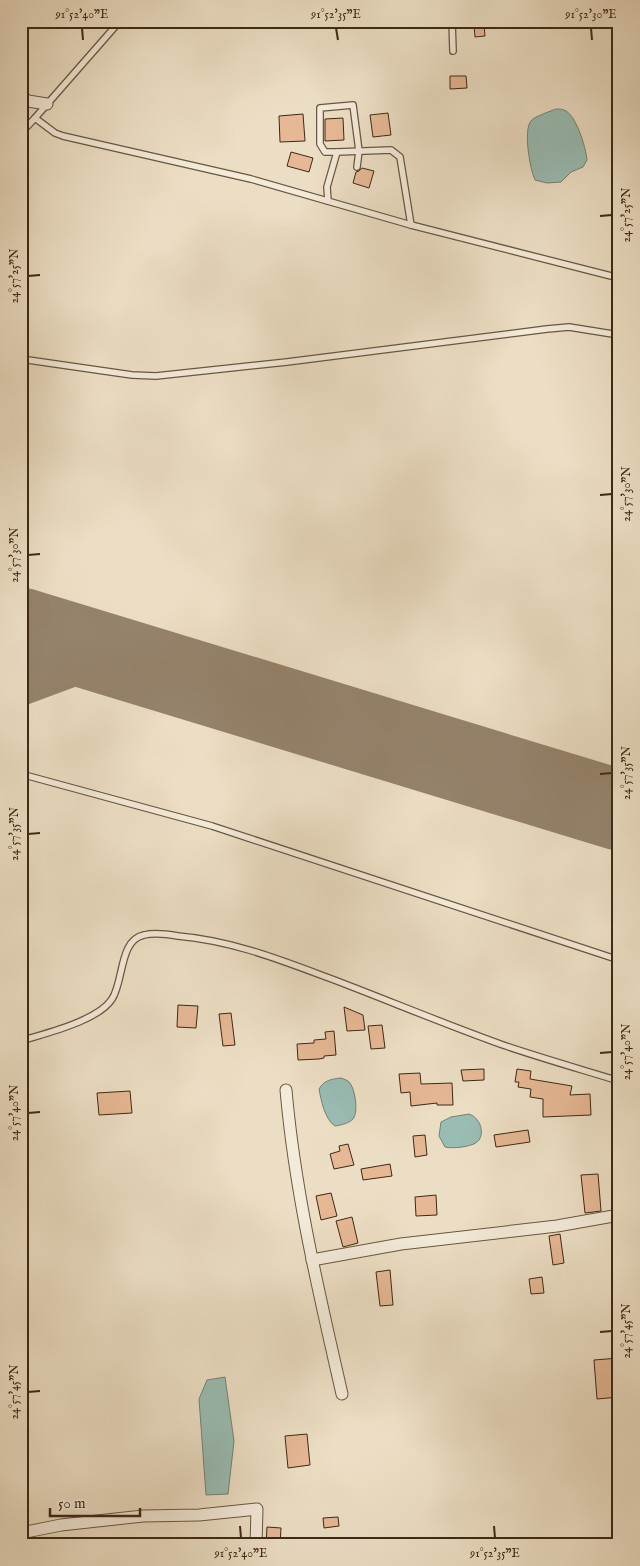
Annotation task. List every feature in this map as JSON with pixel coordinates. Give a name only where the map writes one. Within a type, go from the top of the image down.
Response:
[{"type":"street","points":[[21,96],[28,101],[47,104]]},
{"type":"street","points":[[286,1090],[294,1160],[312,1260],[342,1394]]},
{"type":"street","points":[[312,1260],[401,1244],[557,1226],[619,1214]]},
{"type":"street","points":[[21,1533],[61,1525],[143,1516],[199,1515],[258,1508],[256,1545]]},
{"type":"lane","points":[[21,133],[120,21]]},
{"type":"lane","points":[[452,21],[453,51]]},
{"type":"lane","points":[[357,167],[358,151],[354,105],[320,108],[320,144],[325,152],[337,152],[358,151],[391,150],[400,157],[411,225]]},
{"type":"lane","points":[[35,118],[55,133],[64,136],[252,179],[411,225],[619,278]]},
{"type":"lane","points":[[328,201],[327,187],[337,152]]},
{"type":"lane","points":[[21,359],[156,376],[297,361],[548,329],[570,328],[619,335]]},
{"type":"lane","points":[[21,774],[212,826],[619,960]]},
{"type":"lane","points":[[21,1041],[64,1028],[103,1010],[114,996],[126,952],[131,941],[136,937],[157,934],[206,938],[271,956],[504,1045],[619,1081]]},
{"type":"water","points":[[556,109],[564,110],[573,118],[585,148],[587,160],[583,167],[571,172],[561,182],[547,183],[535,180],[529,159],[528,132],[532,119]]},
{"type":"water","points":[[341,1078],[348,1081],[353,1088],[356,1111],[353,1119],[345,1124],[335,1126],[326,1115],[319,1089],[326,1082]]},
{"type":"water","points":[[469,1114],[476,1118],[480,1125],[481,1136],[479,1140],[468,1146],[458,1148],[445,1147],[439,1136],[441,1122],[451,1117]]},
{"type":"water","points":[[225,1377],[234,1441],[228,1494],[206,1495],[199,1399],[207,1380]]},
{"type":"building","points":[[484,24],[485,36],[475,37],[474,25]]},
{"type":"building","points":[[450,76],[466,76],[467,88],[450,89]]},
{"type":"building","points":[[388,113],[391,135],[373,137],[370,115]]},
{"type":"building","points":[[303,114],[305,141],[280,142],[279,116]]},
{"type":"building","points":[[343,118],[344,140],[325,141],[325,119]]},
{"type":"building","points":[[291,152],[313,158],[309,172],[287,166]]},
{"type":"building","points":[[362,168],[374,171],[369,188],[353,183],[356,172]]},
{"type":"building","points":[[178,1005],[198,1006],[196,1028],[177,1027]]},
{"type":"building","points":[[344,1007],[363,1015],[365,1030],[347,1031]]},
{"type":"building","points":[[231,1013],[235,1045],[223,1046],[219,1014]]},
{"type":"building","points":[[382,1025],[385,1048],[371,1049],[368,1026]]},
{"type":"building","points":[[334,1031],[336,1055],[324,1056],[324,1058],[319,1059],[298,1060],[297,1044],[314,1043],[314,1040],[326,1039],[325,1032]]},
{"type":"building","points":[[484,1069],[484,1080],[463,1081],[461,1070]]},
{"type":"building","points":[[517,1069],[531,1071],[530,1079],[572,1086],[570,1095],[590,1094],[591,1115],[543,1117],[543,1099],[530,1097],[531,1089],[518,1087],[519,1082],[515,1082]]},
{"type":"building","points":[[420,1073],[421,1084],[452,1083],[453,1105],[437,1105],[437,1103],[411,1106],[410,1092],[401,1093],[399,1074]]},
{"type":"building","points":[[130,1091],[132,1113],[99,1115],[97,1093]]},
{"type":"building","points":[[528,1130],[530,1142],[496,1147],[494,1135]]},
{"type":"building","points":[[425,1135],[427,1155],[415,1157],[413,1136]]},
{"type":"building","points":[[348,1144],[354,1165],[334,1169],[330,1154],[340,1151],[339,1146]]},
{"type":"building","points":[[390,1164],[392,1176],[363,1180],[361,1169]]},
{"type":"building","points":[[598,1174],[601,1211],[585,1213],[581,1175]]},
{"type":"building","points":[[331,1193],[337,1216],[321,1220],[316,1196]]},
{"type":"building","points":[[436,1195],[437,1215],[416,1216],[415,1197]]},
{"type":"building","points":[[352,1217],[358,1243],[343,1247],[336,1221]]},
{"type":"building","points":[[560,1234],[564,1263],[553,1265],[549,1236]]},
{"type":"building","points":[[390,1270],[393,1305],[380,1306],[376,1272]]},
{"type":"building","points":[[542,1277],[544,1293],[531,1294],[529,1279]]},
{"type":"building","points":[[619,1358],[619,1397],[597,1399],[594,1360]]},
{"type":"building","points":[[307,1434],[310,1465],[288,1468],[285,1436]]},
{"type":"building","points":[[338,1517],[339,1526],[324,1528],[323,1518]]},
{"type":"building","points":[[267,1527],[281,1528],[280,1545],[266,1545]]},
{"type":"taxiway","points":[[21,690],[99,661],[119,658]]},
{"type":"runway","points":[[21,628],[619,810]]}]
